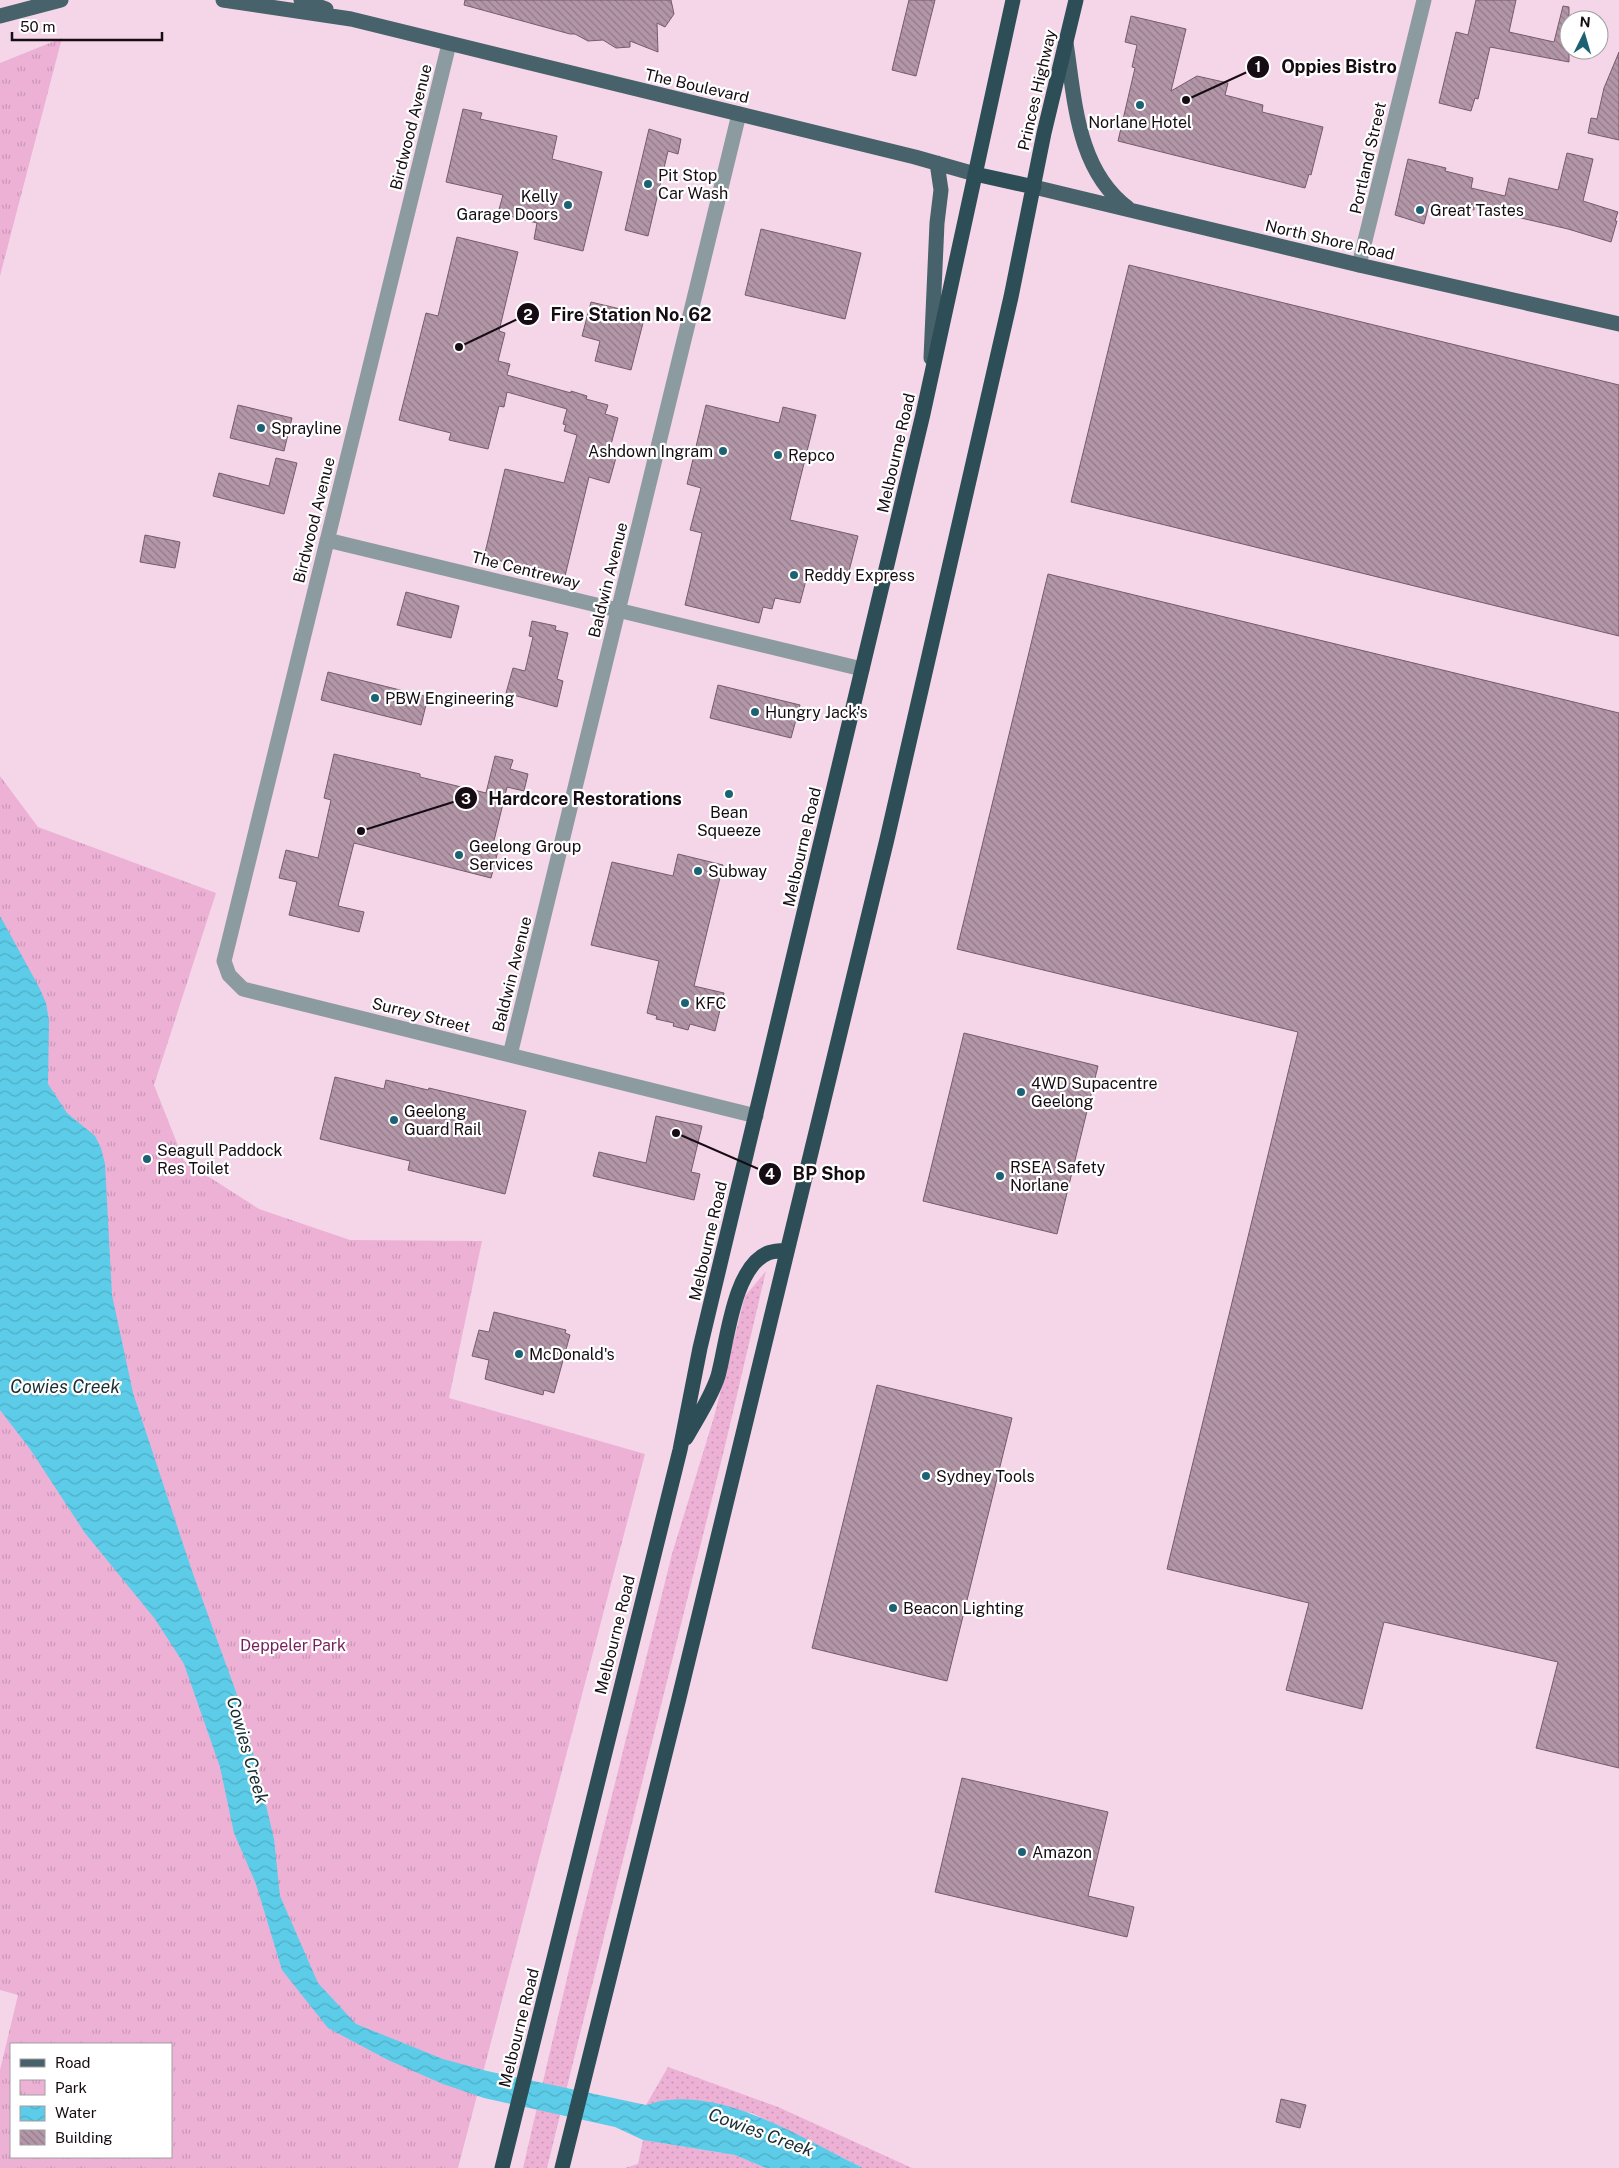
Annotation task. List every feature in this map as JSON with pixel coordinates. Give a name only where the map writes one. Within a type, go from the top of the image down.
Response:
[{"type":"highway","points":[[975,174],[1013,0]]},
{"type":"highway","name":"Princes Highway","points":[[1034,188],[1076,0]]},
{"type":"highway","name":"The Boulevard","points":[[975,174],[1034,188]]},
{"type":"highway","name":"Melbourne Road","points":[[502,2168],[680,1450],[700,1348],[930,382],[975,174]]},
{"type":"highway","points":[[562,2168],[678,1702],[889,829],[1007,316],[1034,188]]},
{"type":"highway","points":[[680,1450],[717,1378],[737,1298],[746,1274],[756,1261],[768,1253],[787,1250]]},
{"type":"main road","points":[[0,16],[61,0]]},
{"type":"main road","name":"The Boulevard","points":[[223,0],[351,19],[937,163],[975,174]]},
{"type":"main road","name":"The Boulevard","points":[[301,0],[351,19]]},
{"type":"main road","points":[[1066,43],[1083,145],[1109,189],[1132,210]]},
{"type":"main road","points":[[930,382],[937,223],[941,190],[937,163]]},
{"type":"main road","name":"North Shore Road","points":[[1034,188],[1619,324]]},
{"type":"street","name":"Portland Street","points":[[1359,265],[1424,0]]},
{"type":"street","name":"Birdwood Avenue","points":[[229,975],[224,961],[449,44]]},
{"type":"street","name":"Baldwin Avenue","points":[[510,1055],[739,114]]},
{"type":"street","name":"The Centreway","points":[[327,540],[862,669]]},
{"type":"street","name":"Surrey Street","points":[[229,975],[243,989],[756,1116]]},
{"type":"green space","points":[[62,38],[0,276],[0,63]]},
{"type":"green space","name":"Deppeler Park","points":[[0,776],[38,827],[216,893],[154,1085],[184,1161],[259,1209],[350,1240],[482,1241],[449,1398],[645,1454],[458,2168],[0,2168],[0,2070],[18,1995],[0,1990]]},
{"type":"green space","points":[[766,1271],[725,1446],[547,2168],[523,2168],[574,1948],[672,1554],[714,1417],[745,1296]]},
{"type":"green space","points":[[668,2067],[778,2107],[912,2168],[863,2168],[752,2113],[646,2105]]},
{"type":"green space","points":[[643,2140],[735,2155],[766,2168],[625,2168],[638,2164]]},
{"type":"water","name":"Cowies Creek","points":[[0,916],[46,1003],[49,1020],[48,1084],[67,1113],[95,1136],[101,1148],[105,1164],[112,1295],[133,1393],[192,1571],[236,1692],[257,1767],[274,1839],[280,1896],[318,1983],[356,2024],[443,2059],[487,2071],[646,2105],[669,2100],[693,2100],[718,2104],[744,2111],[769,2121],[863,2168],[766,2168],[735,2155],[643,2140],[615,2127],[484,2098],[443,2084],[388,2060],[328,2028],[282,1970],[256,1884],[234,1833],[220,1767],[184,1664],[155,1619],[85,1533],[30,1449],[0,1410]]},
{"type":"building","points":[[465,0],[671,0],[674,14],[665,27],[657,23],[658,52],[630,41],[630,47],[616,48],[603,40],[588,41],[575,34],[464,5]]},
{"type":"building","points":[[909,0],[935,0],[916,76],[892,70]]},
{"type":"building","points":[[1476,0],[1516,0],[1509,32],[1554,42],[1559,22],[1559,60],[1569,60],[1569,62],[1490,47],[1478,99],[1475,98],[1471,111],[1439,103],[1456,32],[1468,35]]},
{"type":"building","points":[[1563,6],[1569,7],[1569,10],[1562,10]]},
{"type":"building","points":[[1131,16],[1186,29],[1171,91],[1197,76],[1228,83],[1225,95],[1263,105],[1262,112],[1323,127],[1311,175],[1309,174],[1305,188],[1118,141],[1135,68],[1132,67],[1137,45],[1125,42]]},
{"type":"building","points":[[1619,52],[1619,140],[1588,133],[1591,118],[1597,119],[1604,88]]},
{"type":"building","points":[[463,109],[482,113],[480,119],[557,136],[552,159],[602,172],[583,251],[534,239],[537,223],[498,213],[503,195],[446,182]]},
{"type":"building","name":"Pit Stop Car Wash","points":[[649,129],[681,139],[678,154],[668,151],[648,236],[625,230]]},
{"type":"building","points":[[1567,153],[1593,159],[1583,201],[1618,212],[1611,242],[1568,229],[1474,207],[1474,210],[1458,206],[1457,211],[1429,205],[1424,224],[1395,215],[1408,159],[1446,168],[1445,171],[1473,178],[1471,188],[1505,196],[1509,178],[1558,190]]},
{"type":"building","points":[[761,229],[861,253],[845,319],[745,295]]},
{"type":"building","points":[[457,237],[518,252],[499,331],[505,333],[498,361],[510,364],[507,375],[587,396],[586,399],[608,405],[605,414],[618,418],[609,452],[617,454],[609,483],[589,477],[565,576],[484,557],[505,469],[564,483],[577,435],[564,431],[566,425],[563,424],[567,409],[507,392],[504,407],[499,406],[488,449],[449,440],[451,433],[399,420],[426,313],[438,316]]},
{"type":"building","points":[[1129,265],[1619,385],[1619,636],[1071,502]]},
{"type":"building","points":[[591,302],[645,315],[631,370],[595,361],[600,341],[582,336]]},
{"type":"building","name":"Sprayline","points":[[238,405],[292,418],[284,451],[230,438]]},
{"type":"building","points":[[706,405],[779,423],[783,407],[816,415],[790,520],[858,536],[847,579],[809,569],[800,603],[775,598],[772,609],[763,607],[759,623],[685,605],[702,533],[690,530],[701,488],[687,484]]},
{"type":"building","points":[[276,458],[297,463],[284,514],[213,496],[219,473],[269,486]]},
{"type":"building","points":[[145,535],[180,542],[175,568],[140,562]]},
{"type":"building","points":[[1048,574],[1619,713],[1619,1768],[1536,1748],[1558,1662],[1384,1622],[1362,1709],[1286,1690],[1309,1603],[1167,1569],[1298,1032],[957,949]]},
{"type":"building","points":[[406,592],[459,606],[451,638],[397,625]]},
{"type":"building","points":[[532,621],[556,626],[555,630],[568,633],[557,679],[563,681],[557,707],[506,693],[513,668],[525,671],[533,637],[529,636]]},
{"type":"building","name":"PBW Engineering","points":[[328,672],[428,697],[421,725],[321,700]]},
{"type":"building","name":"Hungry Jack's","points":[[718,685],[800,705],[791,738],[710,718]]},
{"type":"building","points":[[334,754],[420,774],[420,777],[486,793],[495,756],[513,760],[510,769],[528,774],[524,791],[507,787],[492,849],[498,851],[491,878],[354,843],[338,906],[364,912],[359,932],[289,915],[297,882],[279,878],[286,850],[318,858],[331,800],[324,798]]},
{"type":"building","points":[[678,854],[723,865],[694,986],[724,993],[715,1031],[690,1024],[688,1030],[673,1026],[674,1023],[656,1019],[657,1016],[647,1013],[659,961],[591,945],[612,862],[673,876]]},
{"type":"building","points":[[964,1033],[1098,1066],[1057,1234],[923,1201]]},
{"type":"building","points":[[335,1077],[384,1089],[386,1080],[526,1111],[505,1194],[408,1170],[410,1161],[320,1139]]},
{"type":"building","points":[[656,1116],[702,1126],[691,1172],[700,1174],[694,1200],[593,1176],[599,1152],[646,1163]]},
{"type":"building","name":"McDonald's","points":[[494,1312],[566,1330],[565,1333],[570,1335],[554,1393],[544,1390],[543,1395],[485,1379],[489,1360],[472,1356],[479,1330],[489,1332]]},
{"type":"building","points":[[877,1385],[1012,1418],[947,1681],[812,1648]]},
{"type":"building","name":"Amazon","points":[[962,1778],[1108,1812],[1088,1896],[1134,1907],[1127,1937],[935,1892]]},
{"type":"building","points":[[1281,2099],[1306,2105],[1300,2128],[1276,2122]]},
{"type":"place","name":"Oppies Bistro","points":[[1186,100]]},
{"type":"place","name":"Norlane Hotel","points":[[1140,105]]},
{"type":"place","name":"Pit Stop Car Wash","points":[[648,184]]},
{"type":"place","name":"Kelly Garage Doors","points":[[568,205]]},
{"type":"place","name":"Great Tastes","points":[[1420,210]]},
{"type":"place","name":"Fire Station No. 62","points":[[459,347]]},
{"type":"place","name":"Sprayline","points":[[261,428]]},
{"type":"place","name":"Ashdown Ingram","points":[[723,451]]},
{"type":"place","name":"Repco","points":[[778,455]]},
{"type":"place","name":"Reddy Express","points":[[794,575]]},
{"type":"place","name":"PBW Engineering","points":[[375,698]]},
{"type":"place","name":"Hungry Jack's","points":[[755,712]]},
{"type":"place","name":"Bean Squeeze","points":[[729,794]]},
{"type":"place","name":"Hardcore Restorations","points":[[361,831]]},
{"type":"place","name":"Geelong Group Services","points":[[459,855]]},
{"type":"place","name":"Subway","points":[[698,871]]},
{"type":"place","name":"KFC","points":[[685,1003]]},
{"type":"place","name":"4WD Supacentre Geelong","points":[[1021,1092]]},
{"type":"place","name":"Geelong Guard Rail","points":[[394,1120]]},
{"type":"place","name":"BP Shop","points":[[676,1133]]},
{"type":"place","name":"Seagull Paddock Res Toilet","points":[[147,1159]]},
{"type":"place","name":"RSEA Safety Norlane","points":[[1000,1176]]},
{"type":"place","name":"McDonald's","points":[[519,1354]]},
{"type":"place","name":"Sydney Tools","points":[[926,1476]]},
{"type":"place","name":"Beacon Lighting","points":[[893,1608]]},
{"type":"place","name":"Amazon","points":[[1022,1852]]}]
